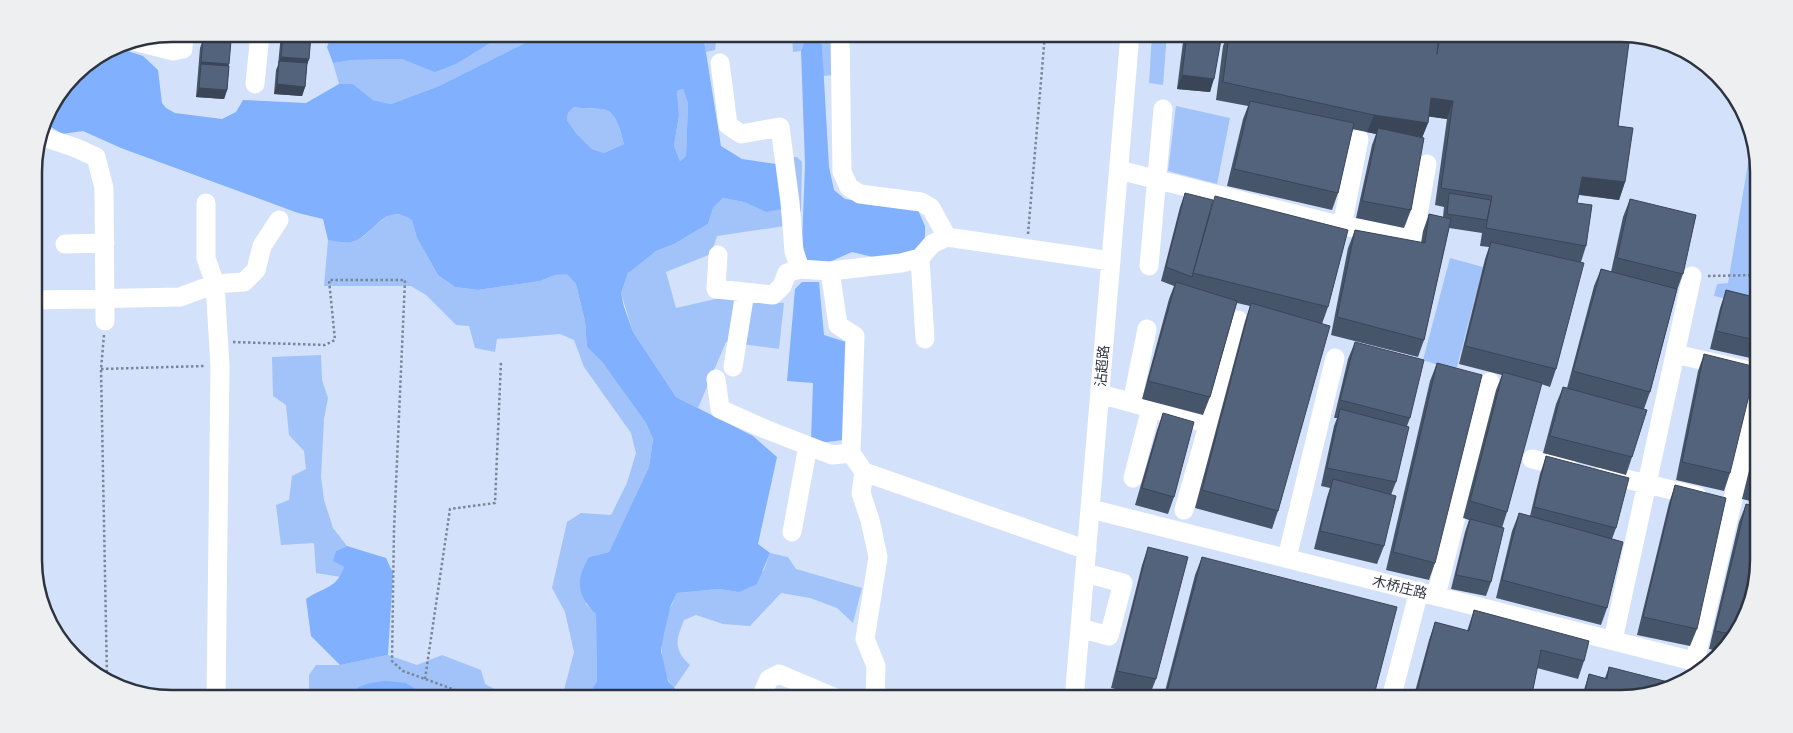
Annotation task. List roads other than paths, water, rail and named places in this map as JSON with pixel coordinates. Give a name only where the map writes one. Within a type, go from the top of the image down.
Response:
[{"type":"street","points":[[149,45],[172,51],[183,49],[183,42]]},
{"type":"street","points":[[255,84],[259,42]]},
{"type":"street","points":[[840,42],[842,172],[849,187],[860,194],[921,202],[931,208],[947,237]]},
{"type":"street","name":"沾超路","points":[[1075,690],[1129,42]]},
{"type":"street","points":[[720,63],[728,125],[741,134],[780,127],[790,202],[794,251],[800,269]]},
{"type":"street","points":[[1149,266],[1163,108]]},
{"type":"street","points":[[47,138],[96,157],[104,188],[106,321]]},
{"type":"street","points":[[1342,226],[1359,139]]},
{"type":"street","points":[[1119,170],[1342,226],[1414,236],[1427,164]]},
{"type":"street","points":[[206,203],[206,258],[215,284],[220,366],[216,690]]},
{"type":"street","points":[[43,300],[180,297],[215,284],[244,282],[256,270],[262,246],[279,220]]},
{"type":"street","points":[[718,255],[716,289],[774,295],[782,286],[786,273],[800,269],[830,271],[901,263],[920,258],[932,244],[947,237],[1111,261]]},
{"type":"street","points":[[65,244],[105,243]]},
{"type":"street","points":[[920,258],[925,339]]},
{"type":"street","points":[[830,271],[838,325],[854,336],[851,453],[864,472],[1087,550]]},
{"type":"street","points":[[1613,640],[1692,276]]},
{"type":"street","points":[[733,368],[745,292]]},
{"type":"street","points":[[1184,510],[1238,320]]},
{"type":"street","points":[[1132,403],[1146,330]]},
{"type":"street","points":[[1675,354],[1750,371]]},
{"type":"street","points":[[1287,558],[1335,358]]},
{"type":"street","points":[[716,379],[720,409],[765,430],[832,455],[851,453]]},
{"type":"street","points":[[1394,690],[1428,594],[1490,382]]},
{"type":"street","points":[[1100,394],[1208,424]]},
{"type":"street","points":[[1133,478],[1151,408]]},
{"type":"street","points":[[1702,662],[1732,506],[1750,427]]},
{"type":"street","points":[[792,532],[808,446]]},
{"type":"street","points":[[1532,459],[1647,483],[1750,510]]},
{"type":"street","points":[[864,472],[861,493],[870,520],[878,557],[865,639],[876,666],[875,690]]},
{"type":"street","name":"木桥庄路","points":[[1090,509],[1701,663]]},
{"type":"street","points":[[1080,628],[1109,636],[1122,583],[1085,573]]},
{"type":"street","points":[[764,690],[769,679],[779,674],[817,690]]}]
